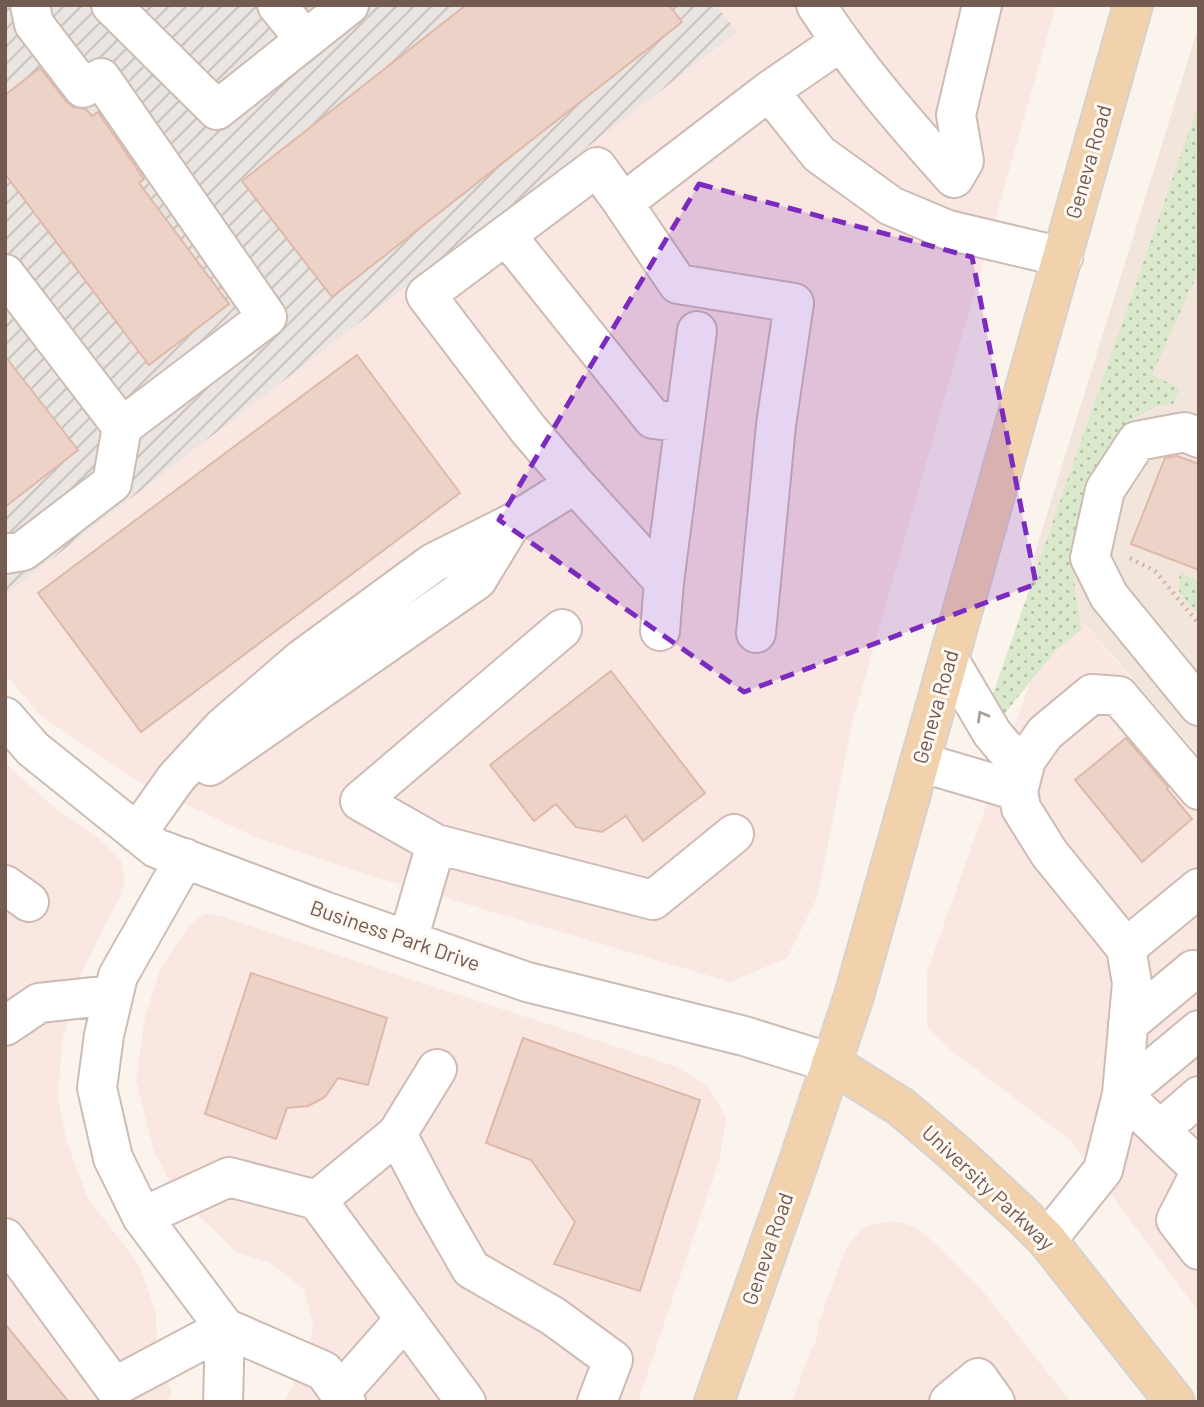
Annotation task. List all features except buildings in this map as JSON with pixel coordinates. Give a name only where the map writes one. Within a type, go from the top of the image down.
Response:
[{"type":"main road","name":"Geneva Road","points":[[714,1402],[854,996],[1133,5]]},
{"type":"main road","name":"University Parkway","points":[[831,1063],[901,1107],[1047,1240],[1175,1402]]},
{"type":"street","points":[[5,554],[23,551],[112,483],[122,427],[267,317],[102,78],[83,88],[34,24],[30,5]]},
{"type":"street","points":[[111,5],[217,110],[349,5]]},
{"type":"street","points":[[277,5],[305,40]]},
{"type":"street","points":[[816,5],[840,42],[954,177],[964,161],[956,115],[982,5]]},
{"type":"street","points":[[623,203],[769,91],[840,42]]},
{"type":"street","points":[[769,91],[818,154],[891,206],[948,230],[1063,257]]},
{"type":"street","points":[[664,582],[528,429],[426,295],[597,167],[678,284],[794,303],[776,425],[756,633]]},
{"type":"street","points":[[506,235],[653,419],[685,423]]},
{"type":"street","points":[[5,274],[122,427]]},
{"type":"street","points":[[660,631],[697,331]]},
{"type":"street","points":[[1199,438],[1185,432],[1137,441],[1105,489],[1090,558],[1109,596],[1199,706]]},
{"type":"street","points":[[137,833],[176,778],[222,728],[302,659],[433,564],[510,524],[575,484]]},
{"type":"street","points":[[562,629],[360,801],[436,844],[653,900],[734,834]]},
{"type":"street","points":[[949,660],[992,733],[1022,776]]},
{"type":"street","points":[[1047,1240],[1103,1170],[1122,1094],[1132,983],[1126,948],[1049,853],[1021,808],[1022,776],[1045,733],[1092,694],[1119,696],[1199,790]]},
{"type":"street","name":"Business Park Drive","points":[[5,717],[33,748],[156,848],[324,911],[527,982],[744,1036],[831,1063]]},
{"type":"street","points":[[920,762],[1022,776]]},
{"type":"street","points":[[408,940],[436,844]]},
{"type":"street","points":[[185,859],[118,975],[113,995],[104,1034],[97,1088],[113,1158],[142,1217],[225,1328],[324,1371],[343,1398],[405,1319]]},
{"type":"street","points":[[1126,948],[1199,888]]},
{"type":"street","points":[[1128,1024],[1193,970]]},
{"type":"street","points":[[5,1026],[39,1003],[113,995]]},
{"type":"street","points":[[1122,1094],[1199,1030]]},
{"type":"street","points":[[317,1200],[397,1134],[437,1069]]},
{"type":"street","points":[[1122,1094],[1199,1168]]},
{"type":"street","points":[[1160,1130],[1199,1096]]},
{"type":"street","points":[[397,1134],[471,1269],[553,1316],[613,1360],[597,1402]]},
{"type":"street","points":[[1199,1174],[1176,1220],[1199,1250]]},
{"type":"street","points":[[142,1217],[229,1177],[317,1200],[466,1402]]},
{"type":"street","points":[[5,1238],[118,1394],[225,1328]]},
{"type":"street","points":[[223,1402],[225,1328]]},
{"type":"street","points":[[948,1402],[978,1378],[995,1402]]},
{"type":"path","points":[[1127,557],[1155,571],[1199,624]]},
{"type":"highlighted area","points":[[699,184],[972,257],[1036,584],[744,692],[499,520]]},
{"type":"shaded area","points":[[5,5],[716,5],[737,32],[5,595]]},
{"type":"shaded area","points":[[716,5],[1056,5],[852,724],[817,898],[787,958],[730,982],[365,874],[255,837],[137,781],[40,715],[5,674],[5,595],[736,32]]},
{"type":"shaded area","points":[[1199,25],[1199,756],[1032,562]]},
{"type":"shaded area","points":[[1061,595],[1199,760],[1199,1312],[1070,1140],[953,1052],[927,1027],[927,972]]},
{"type":"shaded area","points":[[5,763],[54,807],[100,839],[121,860],[125,879],[120,898],[79,980],[62,1042],[58,1098],[67,1143],[88,1198],[139,1265],[156,1312],[157,1349],[172,1394],[166,1402],[5,1402]]},
{"type":"shaded area","points":[[204,914],[221,916],[677,1067],[709,1087],[726,1118],[719,1161],[638,1402],[284,1402],[307,1358],[313,1324],[304,1290],[271,1263],[238,1253],[175,1191],[154,1152],[136,1080],[145,1017],[160,969],[189,926]]},
{"type":"shaded area","points":[[892,1221],[913,1226],[929,1238],[982,1290],[1071,1402],[792,1402],[809,1354],[816,1343],[819,1322],[848,1245],[869,1225]]},
{"type":"green space","points":[[1199,103],[1199,270],[1152,375],[1180,388],[1173,404],[1156,406],[1129,421],[1113,440],[1072,544],[1075,595],[1082,629],[1055,651],[1002,717],[989,705]]},
{"type":"green space","points":[[1180,573],[1199,581],[1199,616],[1178,590]]}]
